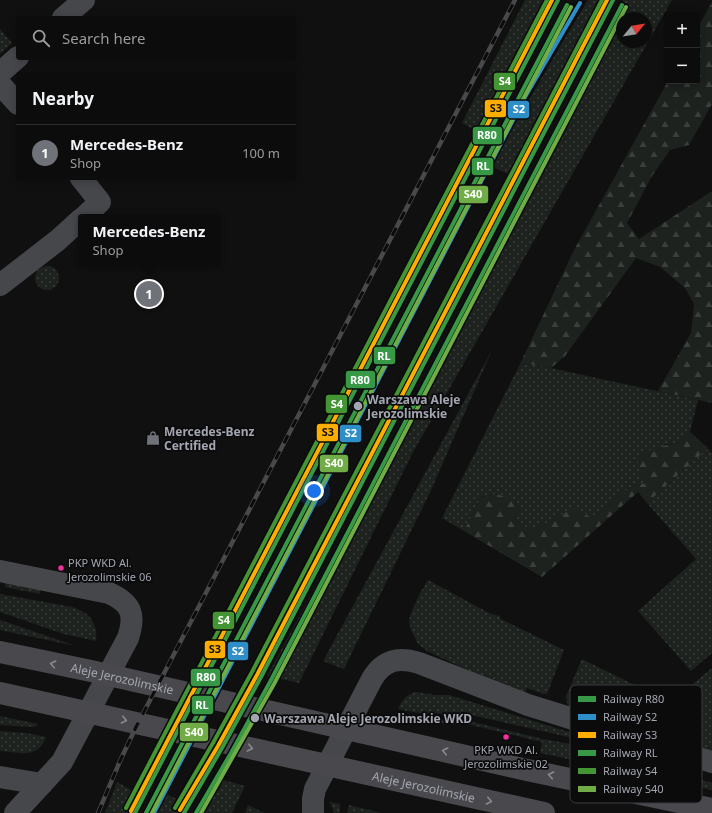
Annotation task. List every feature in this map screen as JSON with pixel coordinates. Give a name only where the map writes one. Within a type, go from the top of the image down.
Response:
[{"type":"main road","name":"Aleje Jerozolimskie","points":[[0,652],[570,779]]},
{"type":"main road","name":"Aleje Jerozolimskie","points":[[0,693],[544,813]]},
{"type":"main road","name":"Aleje Jerozolimskie","points":[[680,803],[712,810]]},
{"type":"street","points":[[65,16],[84,0]]},
{"type":"street","points":[[0,73],[16,59]]},
{"type":"street","points":[[0,84],[16,102]]},
{"type":"street","points":[[83,180],[100,202],[87,214]]},
{"type":"street","points":[[0,285],[58,240],[78,222]]},
{"type":"street","points":[[0,571],[109,593],[121,599],[127,605],[131,614],[132,625],[128,638],[62,762],[15,813]]},
{"type":"street","points":[[313,813],[315,789],[372,678],[381,667],[396,660],[420,663],[528,704],[570,717]]},
{"type":"street","points":[[702,759],[712,762]]},
{"type":"street","points":[[0,777],[42,784]]},
{"type":"green space","points":[[525,0],[546,0],[478,132],[462,123]]},
{"type":"green space","points":[[588,0],[602,0],[512,176],[491,166],[562,43]]},
{"type":"green space","points":[[623,0],[672,0],[652,35],[652,12],[617,12]]},
{"type":"green space","points":[[712,2],[712,104],[689,145],[670,150],[652,176],[627,223],[639,239],[712,191],[712,403],[658,391],[691,333],[694,304],[685,288],[660,267],[636,258],[565,356],[551,368],[520,364],[574,250],[666,84],[700,84],[700,24]]},
{"type":"green space","points":[[616,14],[616,48],[644,48],[413,452],[299,683],[267,676],[448,339]]},
{"type":"green space","points":[[0,29],[12,43],[0,54]]},
{"type":"green space","points":[[47,266],[56,269],[59,278],[56,287],[47,290],[38,287],[35,278],[38,269]]},
{"type":"green space","points":[[492,350],[432,488],[344,669],[323,661]]},
{"type":"green space","points":[[520,364],[537,365],[698,400],[690,432],[678,443],[664,445],[643,476],[645,483],[629,488],[591,518],[584,513],[550,521],[535,528],[526,528],[517,521],[516,516],[497,494],[481,497],[464,531],[442,518]]},
{"type":"green space","points":[[690,432],[708,448],[647,503],[638,492],[542,577],[464,531],[481,497],[497,494],[517,502],[521,509],[516,516],[517,521],[526,528],[535,528],[573,509],[584,513],[591,518],[629,488],[645,483],[638,466],[638,459],[653,448],[678,443]]},
{"type":"green space","points":[[708,448],[712,453],[712,653],[691,671],[638,611],[696,559],[647,503]]},
{"type":"green space","points":[[428,580],[491,614],[500,616],[501,619],[564,650],[547,694],[527,688],[525,694],[489,680],[427,651],[418,644],[411,630],[409,621],[420,593]]},
{"type":"green space","points":[[5,582],[40,589],[40,594],[5,587]]},
{"type":"green space","points":[[0,594],[78,609],[88,615],[94,624],[96,641],[64,634],[0,612]]},
{"type":"green space","points":[[0,620],[76,646],[0,630]]},
{"type":"green space","points":[[582,659],[635,685],[571,685]]},
{"type":"green space","points":[[712,668],[712,750],[702,747],[702,685],[692,685]]},
{"type":"green space","points":[[570,687],[570,707],[567,704],[566,696]]},
{"type":"green space","points":[[415,692],[435,695],[449,695],[570,732],[570,738],[467,714],[418,713],[398,709],[401,703],[409,695]]},
{"type":"green space","points":[[0,716],[38,724],[35,727],[0,725]]},
{"type":"green space","points":[[433,719],[469,721],[543,739],[570,744],[570,759],[540,753],[542,742],[467,724],[454,725],[433,721]]},
{"type":"green space","points":[[0,731],[26,733],[46,737],[38,749],[33,752],[20,753],[0,751]]},
{"type":"green space","points":[[216,778],[245,786],[232,813],[195,813]]},
{"type":"green space","points":[[702,780],[712,783],[712,790],[702,788]]},
{"type":"green space","points":[[117,782],[138,794],[128,813],[105,813]]},
{"type":"green space","points":[[165,793],[184,803],[178,813],[155,813]]},
{"type":"green space","points":[[330,802],[340,804],[340,813],[334,813]]},
{"type":"green space","points":[[248,805],[264,813],[245,813]]},
{"type":"green space","points":[[349,805],[381,813],[347,813]]},
{"type":"railway","points":[[98,813],[136,727],[515,0]]},
{"type":"rail line","name":"S4","points":[[126,808],[547,0]]},
{"type":"rail line","name":"S3","points":[[131,811],[552,0]]},
{"type":"rail line","name":"R80","points":[[135,813],[558,0]]},
{"type":"rail line","name":"S4","points":[[175,808],[252,672],[602,0]]},
{"type":"rail line","name":"S3","points":[[180,810],[218,746],[257,675],[607,0]]},
{"type":"rail line","name":"R80","points":[[184,813],[261,677],[613,0]]},
{"type":"rail line","name":"S2","points":[[154,813],[525,97],[580,3]]},
{"type":"rail line","name":"RL","points":[[146,813],[567,5]]},
{"type":"rail line","name":"RL","points":[[196,813],[270,682],[622,5]]},
{"type":"rail line","name":"S40","points":[[152,813],[571,7]]},
{"type":"rail line","name":"S40","points":[[201,813],[274,684],[626,7]]},
{"type":"place","name":"Mercedes-Benz","points":[[149,294]]},
{"type":"place","name":"Warszawa Aleje Jerozolimskie","points":[[358,406]]},
{"type":"place","name":"Mercedes-Benz Certified","points":[[153,438]]},
{"type":"place","name":"PKP WKD Al. Jerozolimskie 06","points":[[61,568]]},
{"type":"place","name":"Warszawa Aleje Jerozolimskie WKD","points":[[255,718]]},
{"type":"place","name":"PKP WKD Al. Jerozolimskie 02","points":[[506,737]]}]
